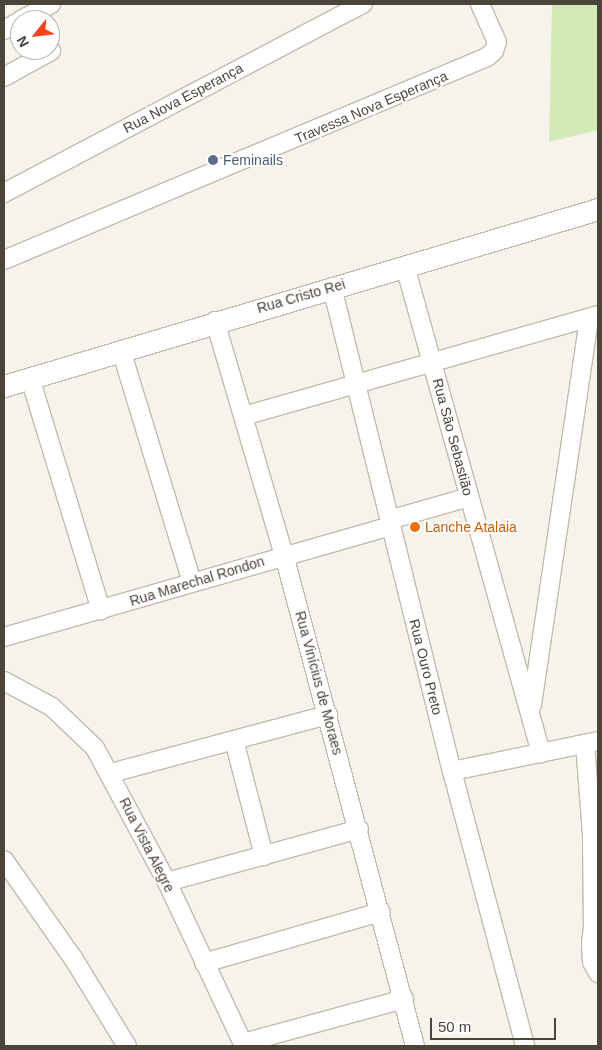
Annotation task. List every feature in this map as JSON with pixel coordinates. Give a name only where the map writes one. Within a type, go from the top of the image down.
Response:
[{"type":"street","points":[[40,10],[51,4]]},
{"type":"street","name":"Rua Nova Esperança","points":[[4,194],[363,4]]},
{"type":"street","name":"Travessa Nova Esperança","points":[[4,260],[487,57],[497,42],[480,4]]},
{"type":"street","points":[[5,75],[34,60]]},
{"type":"street","name":"Rua Cristo Rei","points":[[4,386],[332,287],[598,210]]},
{"type":"street","name":"Rua São Sebastião","points":[[405,266],[542,752]]},
{"type":"street","name":"Rua Ouro Preto","points":[[332,287],[358,384],[389,523],[452,771],[525,1046]]},
{"type":"street","points":[[244,416],[593,316],[531,712]]},
{"type":"street","name":"Rua Vinícius de Moraes","points":[[215,322],[284,555],[360,829],[416,1046]]},
{"type":"street","points":[[121,350],[192,582]]},
{"type":"street","points":[[30,378],[101,610]]},
{"type":"street","name":"Rua Marechal Rondon","points":[[5,631],[101,610],[469,497]]},
{"type":"street","name":"Rua Vista Alegre","points":[[4,681],[52,707],[77,728],[111,774],[167,882],[243,1044]]},
{"type":"street","points":[[111,774],[328,715]]},
{"type":"street","points":[[234,740],[264,856]]},
{"type":"street","points":[[452,771],[592,742],[594,926],[590,944],[592,962],[598,973]]},
{"type":"street","points":[[167,882],[360,829]]},
{"type":"street","points":[[4,862],[78,965],[127,1046]]},
{"type":"street","points":[[204,963],[381,912]]},
{"type":"street","points":[[243,1044],[404,999]]},
{"type":"green space","points":[[552,4],[598,4],[598,130],[549,142]]},
{"type":"place","name":"Feminails","points":[[213,160]]},
{"type":"place","name":"Lanche Atalaia","points":[[415,527]]}]
